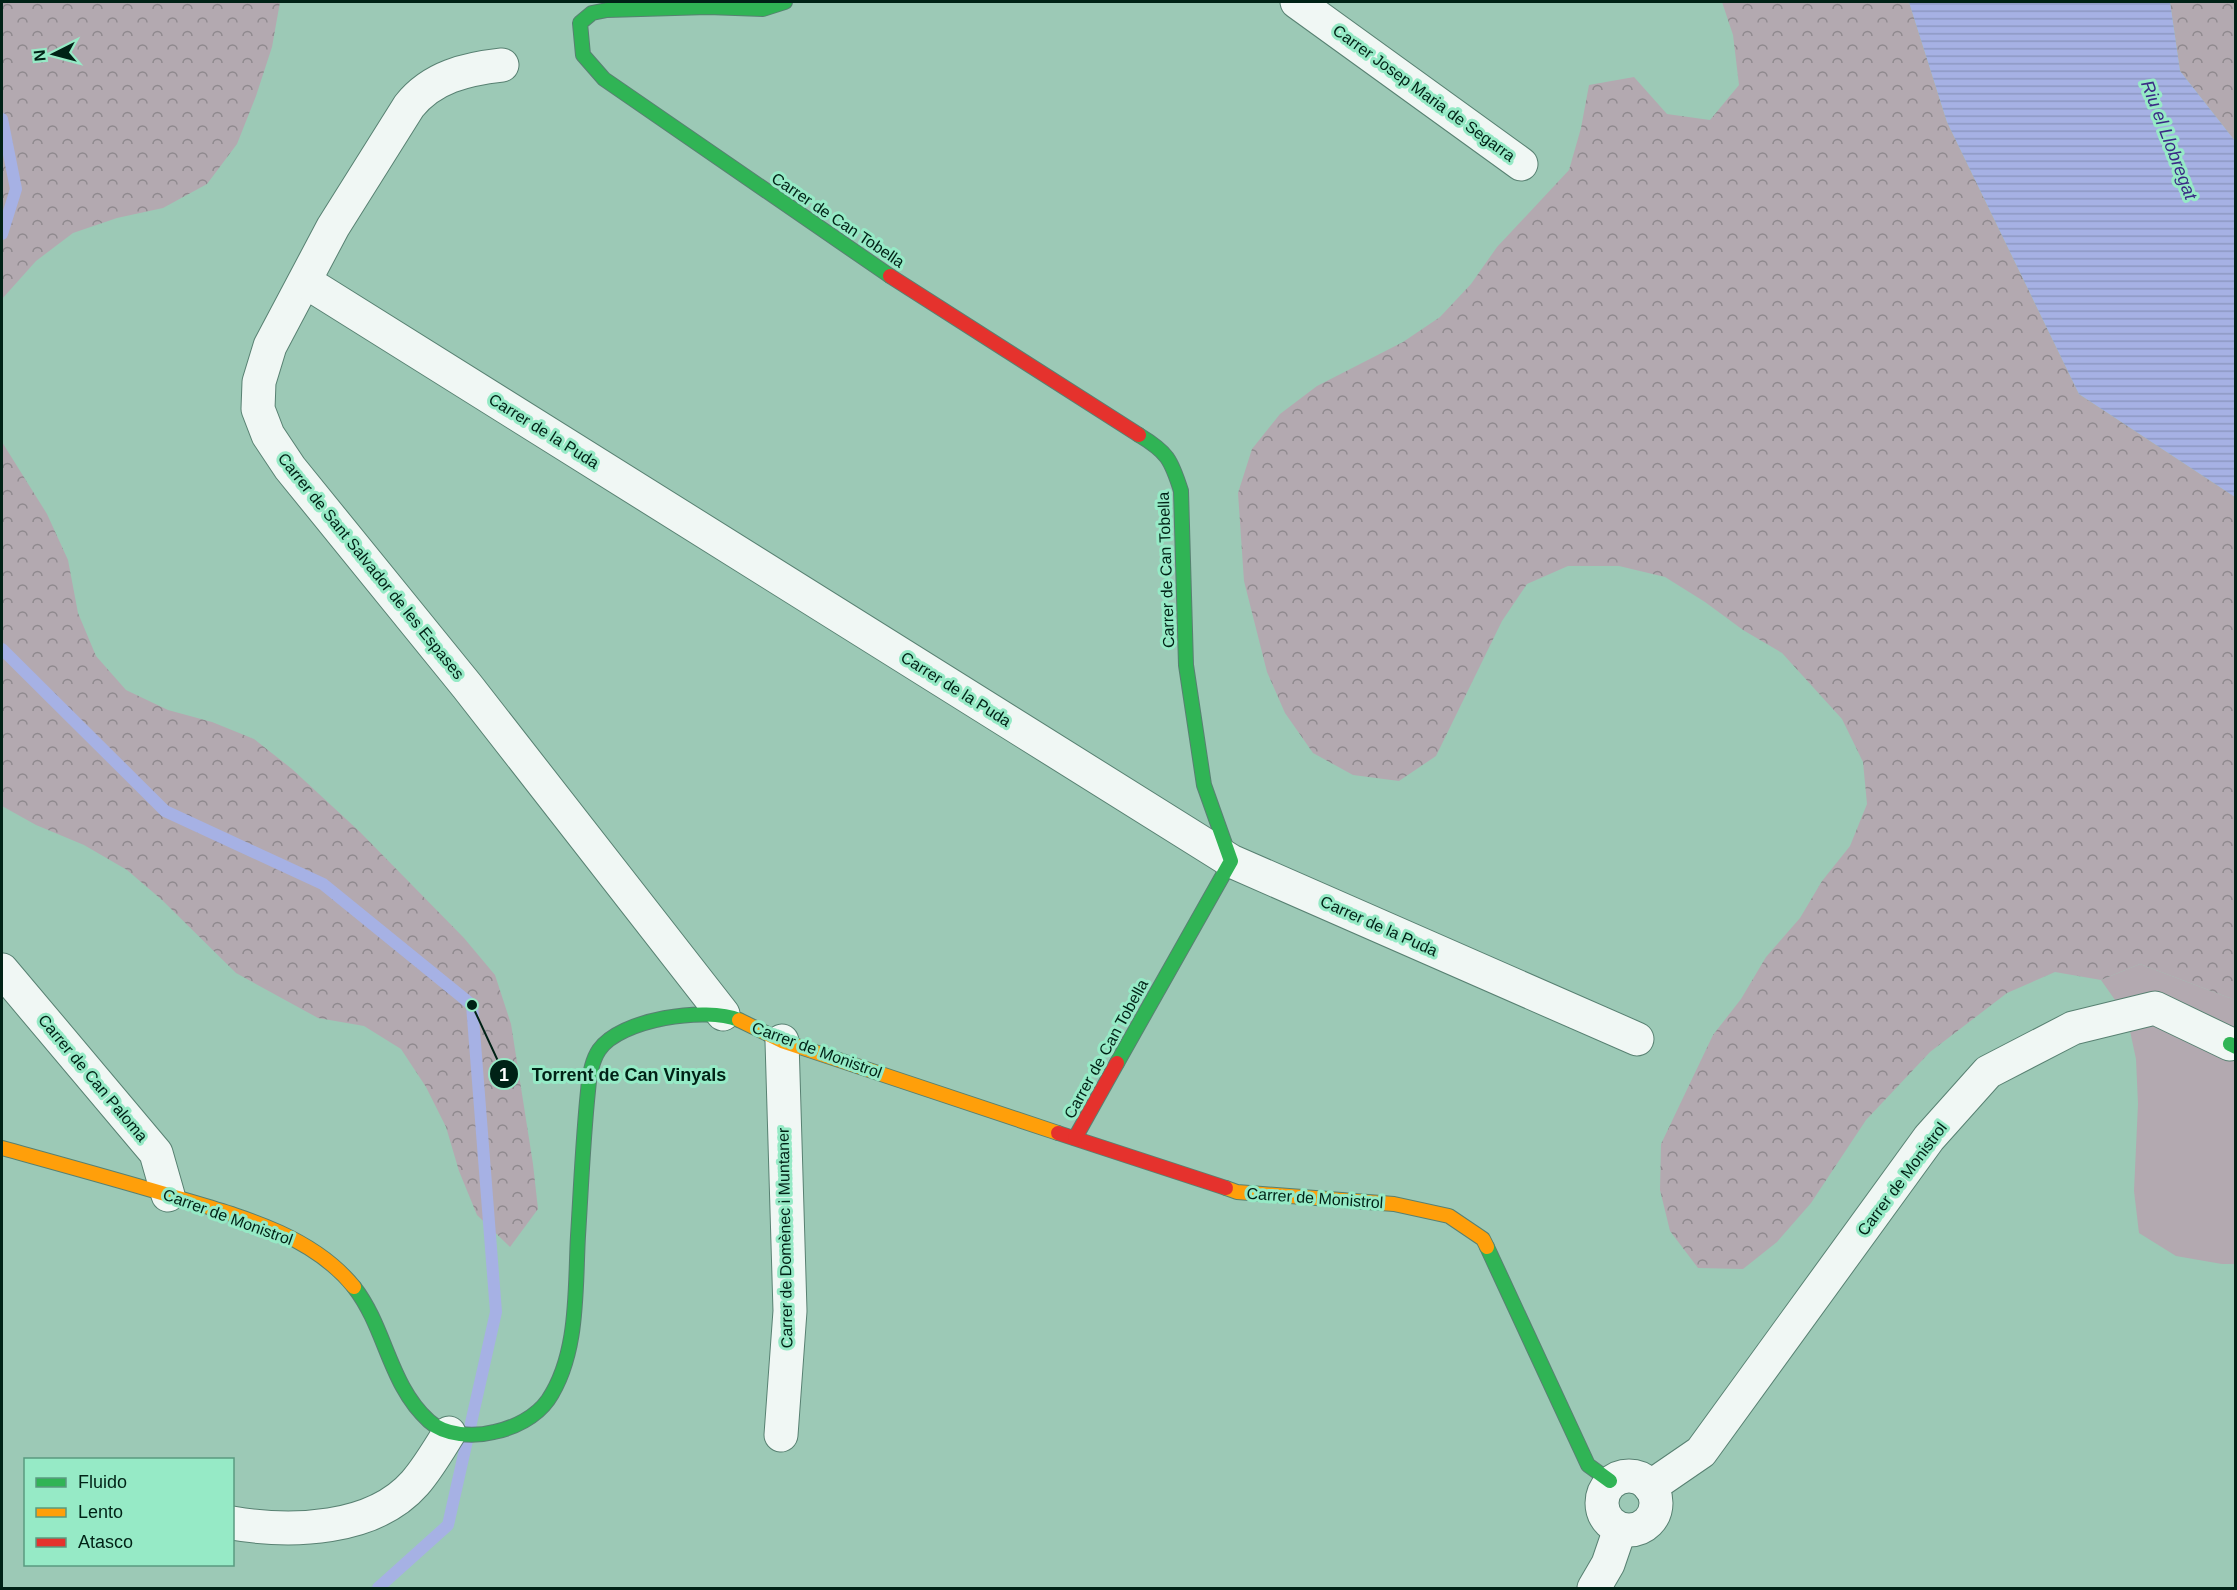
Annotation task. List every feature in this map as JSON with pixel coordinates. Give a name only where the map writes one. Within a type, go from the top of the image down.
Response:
[{"type":"street","name":"Carrer de Can Tobella","points":[[785,2],[763,9],[708,7],[607,10],[592,13],[580,22],[583,55],[604,79],[888,275],[1162,449],[1175,472],[1181,491],[1186,665],[1204,785],[1231,861],[1075,1137]]},
{"type":"street","name":"Carrer Josep Maria de Segarra","points":[[1298,2],[1521,164]]},
{"type":"street","name":"Carrer de Sant Salvador de les Espases","points":[[502,65],[453,74],[419,93],[409,106],[333,227],[306,282],[270,346],[259,382],[258,409],[267,435],[343,536],[467,686],[723,1014]]},
{"type":"street","name":"Carrer de la Puda","points":[[306,282],[1231,861],[1637,1039]]},
{"type":"street","name":"Carrer de Can Paloma","points":[[2,970],[156,1153],[168,1195]]},
{"type":"street","name":"Carrer de Monistrol","points":[[1650,1487],[1701,1452],[1929,1138],[1988,1072],[2073,1028],[2155,1008],[2233,1045]]},
{"type":"street","name":"Carrer de Monistrol","points":[[2,1148],[168,1195],[249,1222],[294,1240],[325,1257],[357,1290],[368,1309],[398,1384],[411,1404],[429,1422],[449,1433],[487,1434],[518,1424],[545,1405],[560,1377],[574,1303],[588,1084],[600,1048],[635,1025],[681,1016],[723,1014],[782,1041],[1237,1192],[1394,1204],[1449,1216],[1483,1239],[1588,1465],[1610,1481]]},
{"type":"street","name":"Carrer de Domènec i Muntaner","points":[[781,1435],[790,1311],[782,1041]]},
{"type":"street","points":[[234,1523],[303,1527],[335,1523],[386,1507],[416,1483],[449,1433]]},
{"type":"street","points":[[1628,1474],[1646,1480],[1650,1487],[1657,1497],[1654,1516],[1640,1529],[1620,1529],[1604,1518],[1600,1498],[1610,1481],[1628,1474]]},
{"type":"street","points":[[1594,1588],[1608,1564],[1620,1529]]},
{"type":"green space","points":[[2,2],[280,2],[272,47],[237,144],[207,184],[163,208],[117,218],[73,233],[36,261],[2,299]]},
{"type":"green space","points":[[1722,2],[1909,2],[1947,122],[2079,394],[2235,497],[2235,1000],[2140,964],[2101,980],[2055,972],[2007,993],[1930,1052],[1866,1120],[1811,1203],[1777,1242],[1743,1269],[1698,1268],[1670,1231],[1660,1190],[1661,1144],[1713,1035],[1741,999],[1766,957],[1800,918],[1822,881],[1850,846],[1867,804],[1863,762],[1842,719],[1782,653],[1743,630],[1705,602],[1665,577],[1619,566],[1568,566],[1527,584],[1502,621],[1436,756],[1399,781],[1353,775],[1313,753],[1285,713],[1267,672],[1244,581],[1238,493],[1252,449],[1280,414],[1317,386],[1403,342],[1440,317],[1471,284],[1497,247],[1569,170],[1581,128],[1589,85],[1634,77],[1667,114],[1710,120],[1739,85],[1733,35]]},
{"type":"green space","points":[[2170,2],[2235,2],[2235,141],[2180,71]]},
{"type":"green space","points":[[2,442],[47,514],[68,560],[78,613],[96,656],[126,690],[168,710],[212,722],[254,739],[292,769],[360,832],[464,938],[495,975],[511,1024],[538,1209],[510,1247],[477,1215],[459,1171],[446,1127],[426,1087],[401,1049],[364,1026],[318,1018],[236,973],[162,900],[127,870],[84,845],[36,825],[2,806]]},
{"type":"green space","points":[[2140,964],[2235,1000],[2235,1264],[2176,1256],[2139,1233],[2134,1191],[2138,1104],[2136,1059],[2127,1017],[2101,980]]},
{"type":"water","name":"Riu el Llobregat","points":[[1909,2],[2170,2],[2180,71],[2235,141],[2235,497],[2079,394],[1947,122]]},
{"type":"waterway","points":[[2,119],[16,189],[2,234]]},
{"type":"waterway","points":[[2,649],[165,811],[323,884],[472,1005],[496,1312],[448,1525],[378,1588]]},
{"type":"traffic: fast","points":[[785,2],[763,9],[708,7],[607,10],[592,13],[580,23],[583,55],[604,79],[890,276]]},
{"type":"traffic: fast","points":[[1117,1063],[1231,861],[1204,785],[1186,665],[1181,491],[1167,457],[1156,446],[1139,435]]},
{"type":"traffic: fast","points":[[354,1287],[374,1320],[405,1391],[429,1421],[443,1430],[460,1434],[478,1434],[509,1428],[531,1417],[548,1400],[558,1382],[574,1321],[583,1145],[590,1075],[596,1055],[610,1039],[625,1030],[664,1018],[706,1014],[739,1020]]},
{"type":"traffic: fast","points":[[2230,1044],[2236,1047]]},
{"type":"traffic: fast","points":[[1487,1247],[1588,1465],[1610,1481]]},
{"type":"traffic: slow","points":[[739,1020],[782,1041],[1058,1133]]},
{"type":"traffic: slow","points":[[2,1148],[242,1217],[292,1238],[315,1252],[336,1268],[354,1287]]},
{"type":"traffic: slow","points":[[1226,1188],[1237,1192],[1394,1204],[1449,1216],[1483,1239],[1487,1247]]},
{"type":"traffic: jam","points":[[890,276],[1139,435]]},
{"type":"traffic: jam","points":[[1075,1138],[1117,1063]]},
{"type":"traffic: jam","points":[[1058,1133],[1226,1188]]},
{"type":"place","name":"Torrent de Can Vinyals","points":[[472,1005]]}]
